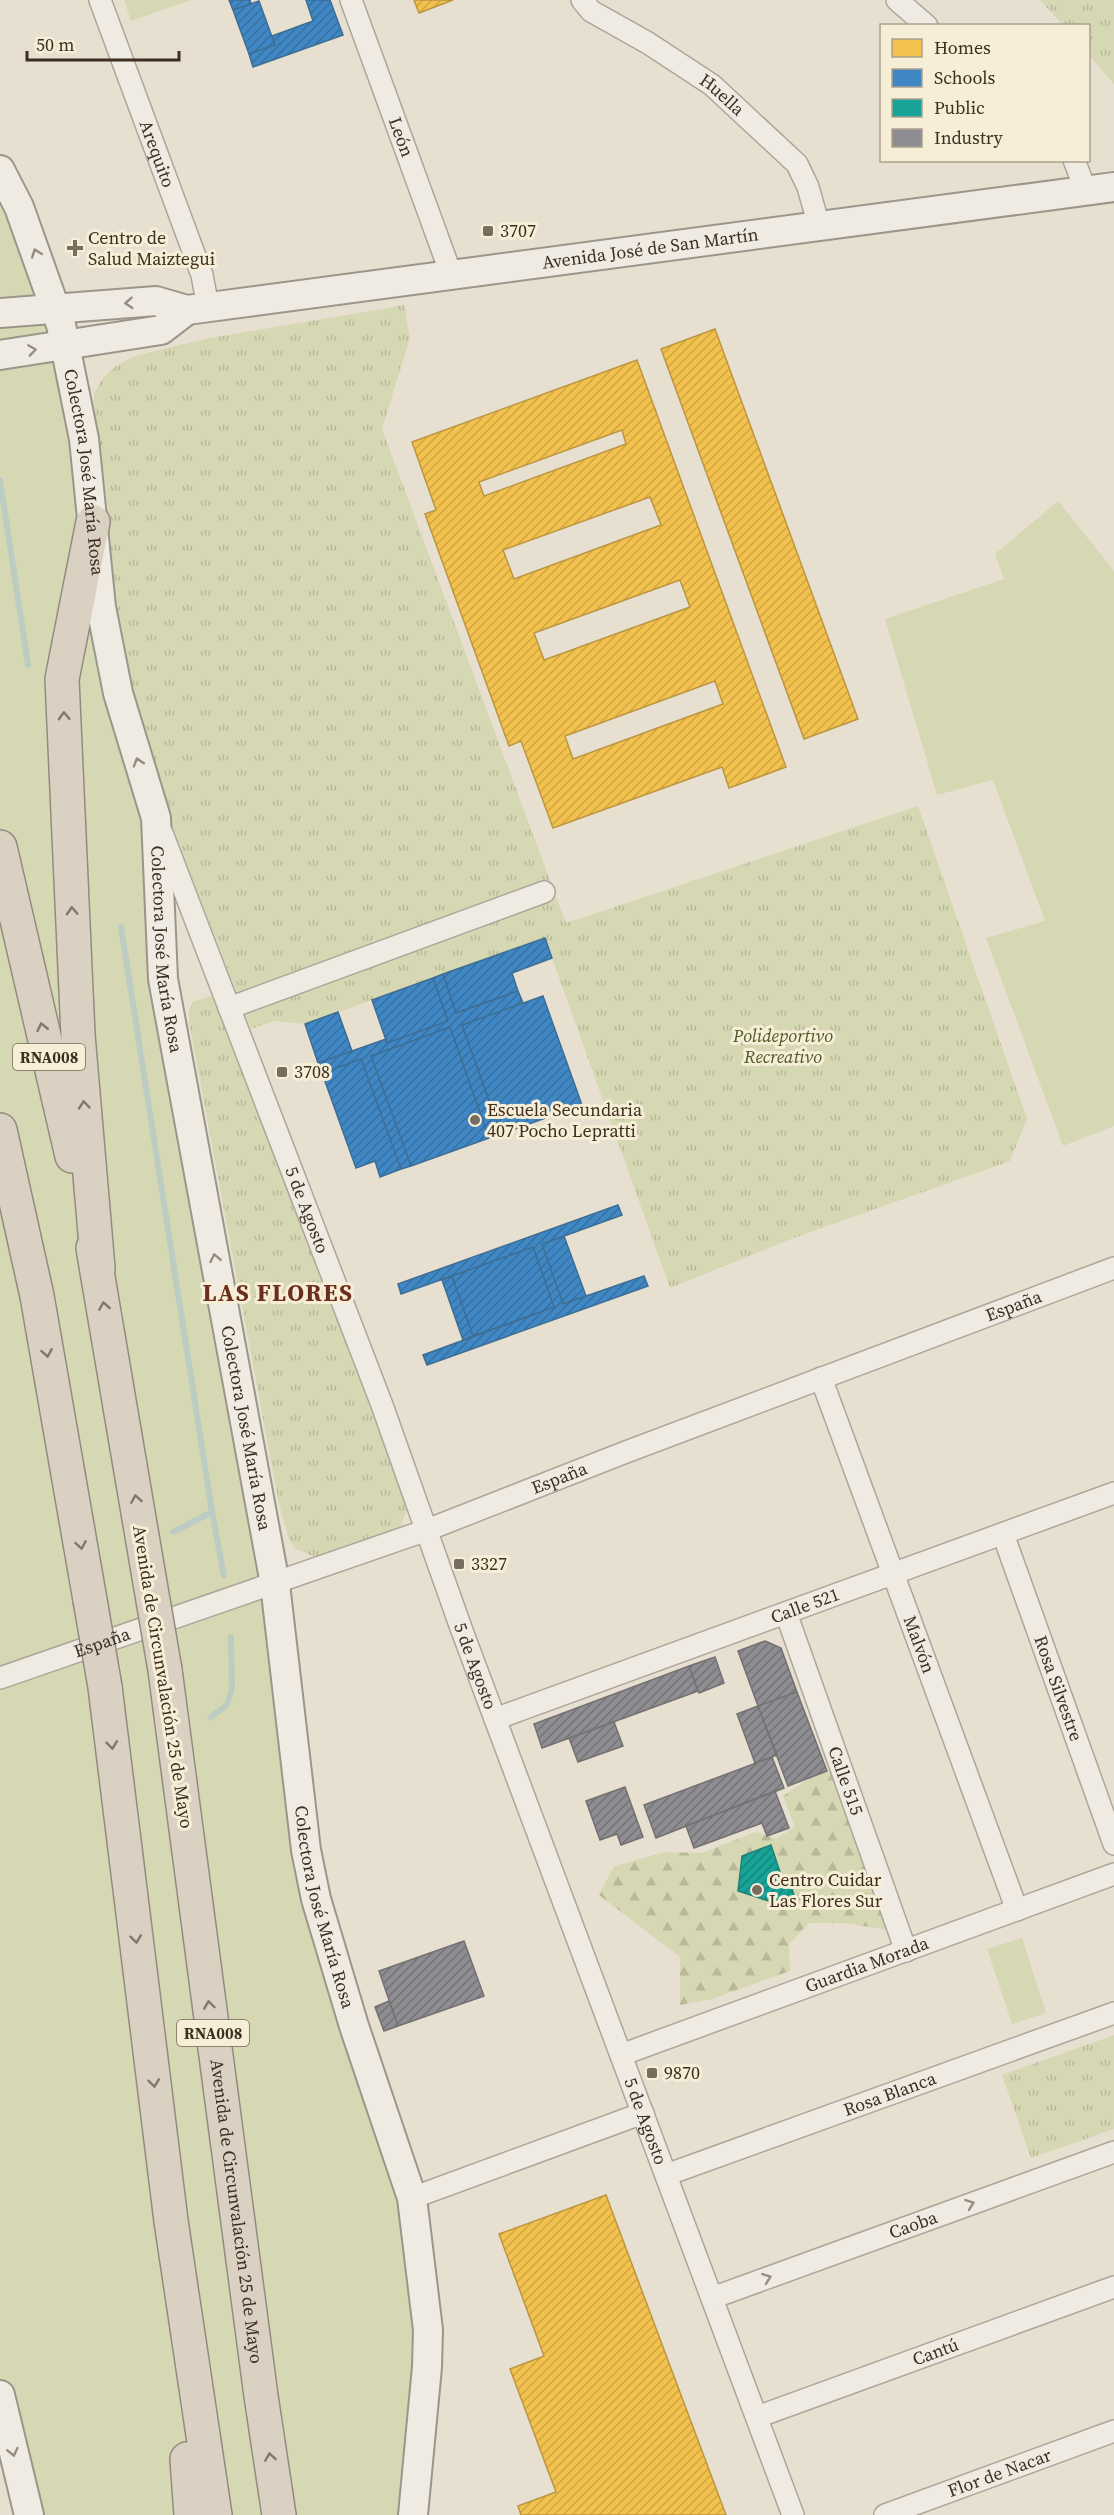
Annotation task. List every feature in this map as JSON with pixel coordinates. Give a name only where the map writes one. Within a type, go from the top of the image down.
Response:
[{"type":"highway","points":[[93,522],[62,679],[78,1035],[98,1268]]},
{"type":"highway","name":"Avenida de Circunvalación 25 de Mayo","points":[[0,847],[98,1268],[165,1670],[259,2385],[279,2515]]},
{"type":"highway","points":[[0,1130],[37,1296],[105,1687],[171,2221],[215,2515]]},
{"type":"highway","points":[[0,1189],[37,1296]]},
{"type":"highway","points":[[171,2221],[191,2515]]},
{"type":"main road","name":"Colectora José María Rosa","points":[[0,170],[19,207],[56,308],[65,345],[84,440],[101,607],[118,693],[156,818],[163,980],[275,1584],[306,1850],[316,1899],[354,2026],[412,2198],[428,2330],[427,2367],[413,2515]]},
{"type":"main road","name":"Avenida José de San Martín","points":[[0,313],[156,301],[197,308],[1114,187]]},
{"type":"main road","name":"Avenida José de San Martín","points":[[0,354],[161,330],[197,308]]},
{"type":"main road","points":[[0,2395],[28,2515]]},
{"type":"street","name":"Arequito","points":[[100,0],[202,275],[197,308]]},
{"type":"street","name":"León","points":[[351,0],[451,274]]},
{"type":"street","name":"Huella","points":[[582,0],[591,11],[648,43],[712,86],[798,164],[808,187],[819,226]]},
{"type":"street","points":[[897,0],[925,24]]},
{"type":"street","points":[[1075,162],[1086,191]]},
{"type":"street","name":"5 de Agosto","points":[[156,818],[382,1405],[495,1719],[793,2515]]},
{"type":"street","points":[[229,1008],[544,892]]},
{"type":"street","name":"España","points":[[0,1678],[427,1530],[821,1378],[1114,1269]]},
{"type":"street","name":"Malvón","points":[[821,1378],[1017,1910]]},
{"type":"street","name":"Calle 521","points":[[495,1719],[1003,1534],[1113,1497]]},
{"type":"street","name":"Rosa Silvestre","points":[[1003,1534],[1114,1844]]},
{"type":"street","name":"Calle 515","points":[[786,1613],[906,1951]]},
{"type":"street","name":"Guardia Morada","points":[[621,2055],[1114,1874]]},
{"type":"street","name":"Rosa Blanca","points":[[666,2175],[1114,2013]]},
{"type":"street","points":[[412,2198],[643,2113]]},
{"type":"street","name":"Caoba","points":[[712,2298],[1114,2152]]},
{"type":"street","name":"Cantú","points":[[757,2417],[1114,2287]]},
{"type":"street","name":"Flor de Nacar","points":[[885,2515],[1114,2431]]},
{"type":"green space","points":[[124,0],[191,0],[131,21]]},
{"type":"green space","points":[[1040,0],[1114,0],[1114,84],[1090,56],[1090,24],[1062,24]]},
{"type":"green space","points":[[0,170],[56,308],[138,761],[163,980],[306,1850],[420,2246],[413,2515],[29,2515],[0,2395]]},
{"type":"green space","name":"Polideportivo Recreativo","points":[[404,305],[410,338],[382,429],[566,923],[918,806],[1027,1119],[1010,1161],[791,1239],[670,1288],[545,938],[305,1024],[274,1021],[251,1029],[157,787],[121,658],[104,474],[93,416],[94,393],[103,378],[117,365],[138,355],[205,339]]},
{"type":"green space","points":[[1058,501],[1114,571],[1114,1126],[1063,1146],[986,938],[1045,921],[993,780],[937,795],[885,619],[1004,579],[995,554]]},
{"type":"green space","points":[[210,996],[218,1001],[250,1075],[407,1509],[401,1526],[394,1530],[315,1557],[296,1549],[289,1540],[279,1504],[189,1022],[189,1009],[193,1002]]},
{"type":"green space","points":[[832,1771],[889,1930],[844,1923],[809,1923],[789,1944],[790,1971],[712,1999],[680,2005],[680,1957],[599,1895],[614,1866],[667,1852],[702,1853],[755,1832],[776,1839],[795,1827],[783,1796],[810,1778]]},
{"type":"green space","points":[[1022,1938],[1046,2013],[1012,2024],[987,1949]]},
{"type":"green space","points":[[1114,2035],[1114,2129],[1031,2158],[1002,2075]]},
{"type":"building: Homes","points":[[414,0],[453,0],[419,13]]},
{"type":"building: Homes","points":[[715,329],[858,719],[804,739],[661,349]]},
{"type":"building: Homes","points":[[637,360],[786,767],[729,788],[722,767],[553,828],[521,741],[509,746],[425,514],[436,510],[412,442]],"holes":[[[622,430],[626,444],[484,496],[479,482]],[[650,497],[661,525],[514,579],[503,550]],[[680,580],[690,607],[544,660],[534,633]],[[715,681],[723,704],[573,759],[565,736]]]},
{"type":"building: Homes","points":[[606,2195],[726,2515],[521,2515],[518,2506],[556,2492],[510,2369],[544,2356],[499,2234]]},
{"type":"building: Schools","points":[[229,0],[250,0],[251,4],[233,10]]},
{"type":"building: Schools","points":[[306,0],[330,0],[343,35],[253,67],[249,54],[275,45],[272,36],[313,21]]},
{"type":"building: Schools","points":[[259,1],[275,45],[249,54],[233,10]]},
{"type":"building: Schools","points":[[545,938],[552,958],[512,973],[518,991],[456,1013],[443,974]]},
{"type":"building: Schools","points":[[443,974],[456,1013],[518,991],[523,1003],[462,1025],[501,1134],[489,1138],[450,1027],[371,1056],[411,1166],[401,1169],[361,1059],[322,1073],[318,1063],[386,1039],[387,1043],[448,1021],[433,978]]},
{"type":"building: Schools","points":[[433,978],[448,1021],[387,1043],[372,1000]]},
{"type":"building: Schools","points":[[543,996],[582,1105],[501,1134],[462,1025]]},
{"type":"building: Schools","points":[[338,1012],[352,1051],[318,1063],[305,1024]]},
{"type":"building: Schools","points":[[450,1027],[489,1138],[411,1166],[371,1056]]},
{"type":"building: Schools","points":[[361,1059],[401,1169],[380,1177],[375,1161],[356,1168],[322,1073]]},
{"type":"building: Schools","points":[[618,1205],[622,1215],[542,1244],[563,1304],[644,1276],[648,1286],[427,1365],[423,1355],[554,1307],[533,1247],[401,1294],[398,1284]]},
{"type":"building: Schools","points":[[564,1236],[586,1296],[563,1304],[542,1244]]},
{"type":"building: Schools","points":[[533,1247],[554,1307],[473,1336],[452,1276]]},
{"type":"building: Schools","points":[[452,1276],[473,1336],[463,1340],[442,1280]]},
{"type":"building: Public","points":[[771,1845],[783,1881],[789,1880],[795,1898],[771,1907],[769,1901],[738,1891],[742,1856]]},
{"type":"building: Industry","points":[[765,1641],[781,1648],[797,1692],[758,1706],[738,1651]]},
{"type":"building: Industry","points":[[715,1657],[724,1683],[699,1693],[689,1666]]},
{"type":"building: Industry","points":[[689,1666],[698,1691],[542,1748],[534,1724]]},
{"type":"building: Industry","points":[[797,1692],[827,1771],[788,1786],[758,1706]]},
{"type":"building: Industry","points":[[758,1706],[777,1755],[755,1763],[737,1714]]},
{"type":"building: Industry","points":[[614,1722],[623,1746],[578,1762],[569,1738]]},
{"type":"building: Industry","points":[[772,1757],[784,1788],[656,1838],[644,1805]]},
{"type":"building: Industry","points":[[625,1787],[643,1837],[621,1845],[617,1834],[600,1840],[586,1801]]},
{"type":"building: Industry","points":[[775,1791],[789,1828],[767,1836],[762,1823],[694,1848],[686,1826]]},
{"type":"building: Industry","points":[[464,1941],[484,1996],[398,2026],[379,1971]]},
{"type":"building: Industry","points":[[389,2001],[398,2026],[384,2031],[375,2007]]},
{"type":"waterway","points":[[0,480],[28,665]]},
{"type":"waterway","points":[[121,927],[212,1512],[224,1576]]},
{"type":"waterway","points":[[173,1532],[212,1512]]},
{"type":"waterway","points":[[211,1717],[227,1705],[232,1688],[231,1637]]},
{"type":"place","name":"3707","points":[[488,231]]},
{"type":"place","name":"Centro de Salud Maiztegui","points":[[75,248]]},
{"type":"place","name":"3708","points":[[282,1072]]},
{"type":"place","name":"Escuela Secundaria 407 Pocho Lepratti","points":[[475,1120]]},
{"type":"place","name":"3327","points":[[459,1564]]},
{"type":"place","name":"Centro Cuidar Las Flores Sur","points":[[757,1890]]},
{"type":"place","name":"9870","points":[[652,2073]]},
{"type":"district","name":"LAS FLORES","points":[[278,1293]]}]
